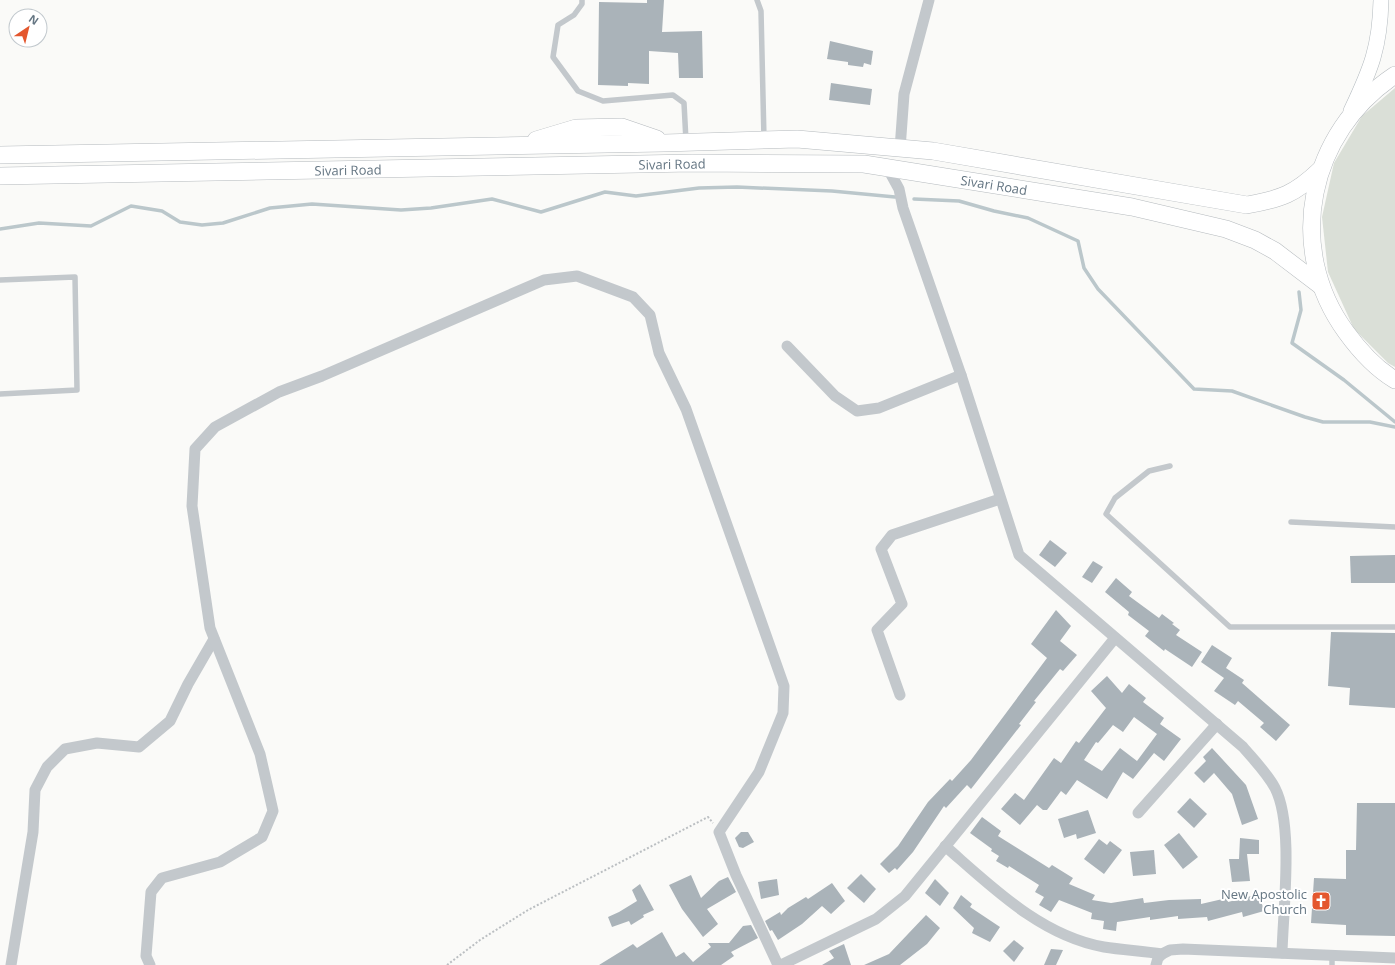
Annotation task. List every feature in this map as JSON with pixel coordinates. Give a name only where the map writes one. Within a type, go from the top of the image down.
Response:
[{"type":"main road","points":[[1395,74],[1376,87],[1349,115],[1332,142],[1320,170],[1313,199],[1311,228],[1314,258],[1321,286],[1337,320],[1359,350],[1387,375],[1395,380]]},
{"type":"main road","name":"Sivari Road","points":[[0,155],[687,143],[797,139],[933,152],[1247,205],[1272,201],[1290,194],[1302,187],[1320,170]]},
{"type":"main road","name":"Sivari Road","points":[[0,173],[692,163],[864,164],[1132,207],[1226,229],[1255,240],[1275,251],[1321,286]]},
{"type":"street","points":[[900,149],[904,94],[929,0]]},
{"type":"street","points":[[1349,115],[1370,71],[1376,52],[1381,27],[1381,0]]},
{"type":"street","points":[[887,167],[899,189],[902,208],[960,375],[1019,555],[1243,747],[1260,767],[1275,789],[1282,813],[1286,843],[1282,953]]},
{"type":"street","points":[[899,189],[905,181],[919,172]]},
{"type":"street","points":[[150,965],[146,956],[151,892],[162,878],[220,862],[262,837],[273,811],[260,754],[210,628],[192,506],[195,449],[215,426],[279,392],[322,376],[544,280],[577,276],[633,297],[650,315],[659,353],[686,409],[784,686],[782,713],[759,772],[719,832],[736,875],[780,965],[876,919],[905,896],[1115,638]]},
{"type":"street","points":[[787,346],[835,396],[857,411],[879,408],[960,375]]},
{"type":"street","points":[[900,695],[877,630],[902,604],[881,549],[892,536],[1000,499]]},
{"type":"street","points":[[10,965],[33,832],[35,790],[47,768],[65,749],[96,743],[139,747],[170,721],[188,684],[214,639]]},
{"type":"street","points":[[1138,813],[1217,724]]},
{"type":"street","points":[[945,846],[1006,899],[1049,927],[1079,940],[1103,947],[1162,954]]},
{"type":"street","points":[[1156,965],[1158,958],[1162,954],[1170,950],[1183,949],[1282,953],[1332,960],[1395,958]]},
{"type":"lane","points":[[582,0],[582,4],[574,15],[558,25],[553,57],[578,91],[603,101],[672,95],[684,103],[687,143]]},
{"type":"lane","points":[[756,0],[761,12],[764,140]]},
{"type":"lane","points":[[0,280],[75,277],[77,390],[0,394]]},
{"type":"lane","points":[[1170,466],[1149,470],[1116,498],[1106,514],[1230,627],[1395,627]]},
{"type":"lane","points":[[1291,522],[1395,527]]},
{"type":"path","points":[[447,965],[480,940],[528,910],[708,817],[719,832]]},
{"type":"shaded area","points":[[1395,88],[1395,367],[1388,363],[1354,329],[1328,272],[1322,217],[1334,163],[1362,116]]},
{"type":"building","points":[[647,0],[664,0],[662,32],[702,31],[703,78],[679,78],[678,53],[649,51],[649,84],[628,83],[628,86],[598,85],[599,2],[647,3]]},
{"type":"building","points":[[830,41],[873,51],[871,65],[864,63],[863,67],[848,65],[848,62],[827,59]]},
{"type":"building","points":[[831,83],[872,89],[870,105],[829,100]]},
{"type":"building","points":[[1050,540],[1067,553],[1055,567],[1039,555]]},
{"type":"building","points":[[1395,555],[1395,583],[1351,583],[1350,556]]},
{"type":"building","points":[[1093,561],[1103,567],[1092,583],[1082,577]]},
{"type":"building","points":[[1116,578],[1132,592],[1129,596],[1159,618],[1162,614],[1174,623],[1172,624],[1180,630],[1176,635],[1202,652],[1192,667],[1165,649],[1164,651],[1145,636],[1149,631],[1128,615],[1129,612],[1105,592]]},
{"type":"building","points":[[1056,610],[1071,626],[1060,641],[1077,655],[1063,671],[1060,669],[1034,701],[1036,702],[1019,724],[1021,725],[971,789],[967,785],[946,808],[944,806],[913,852],[897,870],[895,868],[889,873],[880,864],[898,846],[928,802],[950,779],[952,781],[971,760],[1047,658],[1031,644]]},
{"type":"building","points":[[1331,632],[1395,633],[1395,708],[1349,705],[1350,688],[1328,686]]},
{"type":"building","points":[[1212,645],[1232,658],[1226,668],[1244,680],[1242,683],[1290,725],[1276,741],[1260,727],[1264,723],[1238,701],[1235,705],[1214,691],[1224,678],[1201,662]]},
{"type":"building","points":[[1107,676],[1122,693],[1129,684],[1146,698],[1143,702],[1164,718],[1160,724],[1181,739],[1164,761],[1154,753],[1133,779],[1123,772],[1107,799],[1077,780],[1066,795],[1061,791],[1047,810],[1043,810],[1037,805],[1020,825],[1001,809],[1015,793],[1024,800],[1054,758],[1061,763],[1076,741],[1079,743],[1106,708],[1091,691]],"holes":[[[1134,717],[1157,734],[1137,761],[1120,748],[1102,771],[1084,760],[1096,742],[1098,743],[1113,725],[1123,732]]]},
{"type":"building","points":[[1212,748],[1246,785],[1258,819],[1242,825],[1232,794],[1214,773],[1204,783],[1194,773],[1206,761],[1203,757]]},
{"type":"building","points":[[1190,798],[1207,814],[1194,828],[1177,812]]},
{"type":"building","points":[[1357,803],[1395,803],[1395,936],[1346,935],[1346,925],[1311,923],[1314,878],[1346,879],[1346,850],[1356,850]]},
{"type":"building","points":[[1088,810],[1096,833],[1077,839],[1076,834],[1064,838],[1058,819]]},
{"type":"building","points":[[982,817],[1001,831],[998,836],[1049,868],[1052,865],[1073,878],[1069,884],[1095,895],[1092,900],[1111,903],[1143,898],[1144,903],[1169,900],[1201,899],[1201,904],[1227,898],[1228,902],[1259,894],[1264,911],[1243,917],[1242,912],[1208,921],[1207,917],[1178,919],[1178,916],[1150,920],[1150,917],[1117,922],[1116,931],[1103,929],[1104,921],[1091,919],[1092,913],[1059,900],[1051,912],[1039,905],[1044,897],[1035,892],[1039,885],[1009,866],[1008,868],[996,861],[999,856],[970,833]]},
{"type":"building","points":[[741,832],[748,832],[754,842],[743,848],[739,847],[735,838]]},
{"type":"building","points":[[1179,833],[1198,857],[1183,869],[1164,845]]},
{"type":"building","points":[[1240,838],[1259,840],[1259,854],[1247,854],[1250,881],[1232,882],[1229,859],[1239,859]]},
{"type":"building","points":[[1099,839],[1107,845],[1110,841],[1122,850],[1104,874],[1084,859]]},
{"type":"building","points":[[1154,850],[1156,874],[1133,876],[1130,852]]},
{"type":"building","points":[[861,874],[876,889],[864,903],[847,888]]},
{"type":"building","points":[[691,875],[701,898],[719,881],[728,877],[736,892],[707,909],[718,924],[703,937],[682,909],[669,885]]},
{"type":"building","points":[[777,879],[779,895],[761,899],[758,882]]},
{"type":"building","points":[[935,879],[949,893],[940,906],[925,893]]},
{"type":"building","points":[[832,883],[845,901],[831,914],[822,906],[802,924],[778,940],[772,930],[770,931],[765,921],[780,912],[781,915],[788,908],[806,897],[808,899]]},
{"type":"building","points":[[640,884],[654,910],[643,915],[644,917],[631,925],[629,921],[612,927],[608,917],[637,901],[632,890]]},
{"type":"building","points":[[961,895],[972,904],[970,907],[1000,927],[990,942],[972,933],[974,928],[953,908]]},
{"type":"building","points":[[926,915],[940,928],[927,944],[900,965],[864,965],[889,954]]},
{"type":"building","points":[[751,925],[758,938],[731,952],[734,956],[721,965],[599,965],[633,944],[637,948],[662,932],[676,957],[684,952],[693,962],[711,947],[708,943],[729,943],[743,926]]},
{"type":"building","points":[[1014,940],[1024,948],[1014,962],[1003,951]]},
{"type":"building","points":[[844,944],[851,965],[822,965],[834,958],[829,951]]},
{"type":"building","points":[[1051,949],[1063,950],[1056,965],[1044,965]]},
{"type":"waterway","points":[[0,229],[39,223],[91,226],[131,206],[162,211],[180,222],[202,225],[223,223],[270,208],[312,204],[401,210],[431,208],[492,199],[541,212],[605,192],[636,196],[699,188],[737,187],[832,191],[895,197]]},
{"type":"waterway","points":[[914,199],[959,201],[994,211],[1028,218],[1078,241],[1084,268],[1098,289],[1194,389],[1232,391],[1323,422],[1370,422],[1395,427]]},
{"type":"waterway","points":[[1299,292],[1301,310],[1292,343],[1344,380],[1395,422]]},
{"type":"place","name":"New Apostolic Church","points":[[1321,901]]}]
